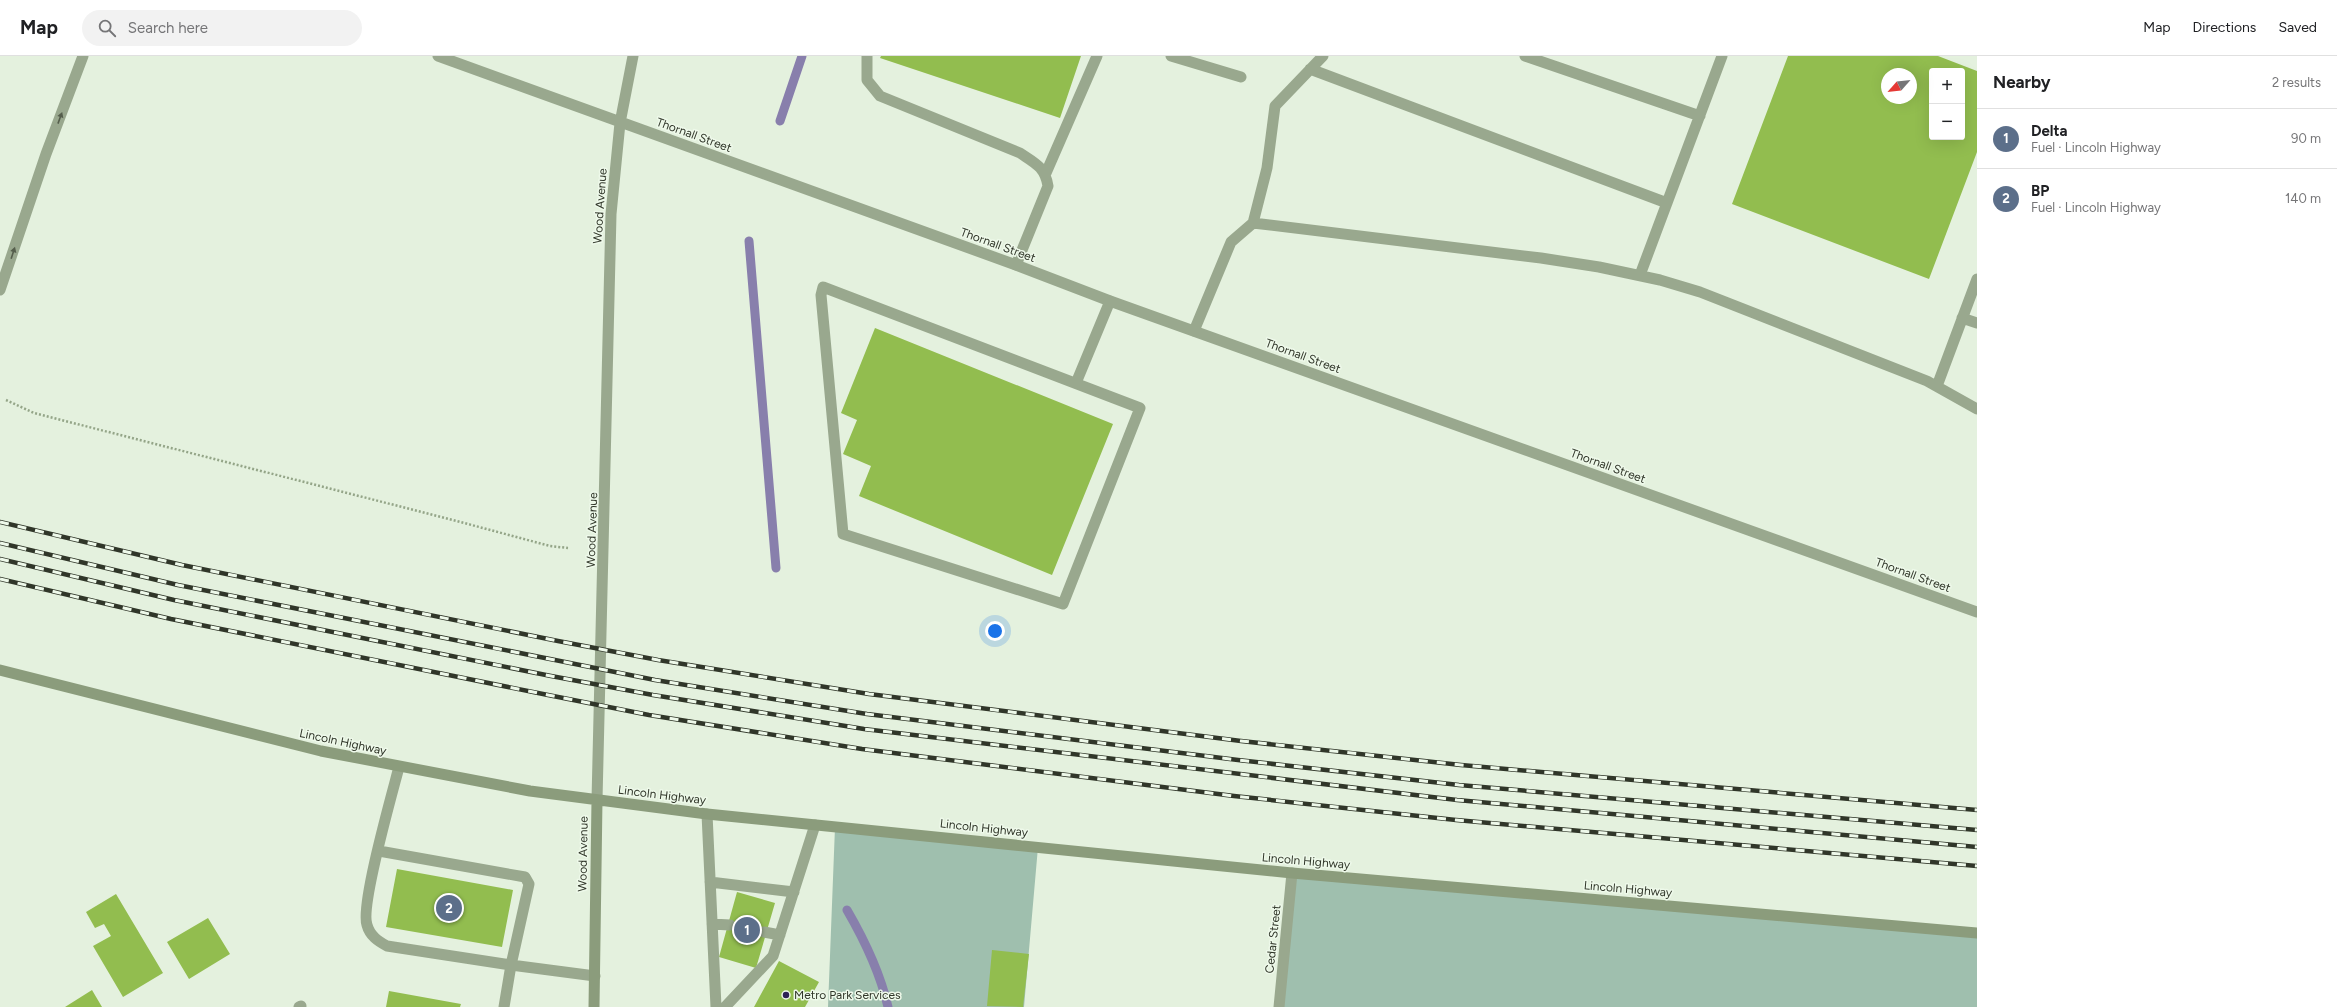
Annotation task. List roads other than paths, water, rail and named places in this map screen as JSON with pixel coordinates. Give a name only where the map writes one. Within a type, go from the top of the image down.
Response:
[{"type":"main road","name":"Lincoln Highway","points":[[0,670],[248,733],[399,767],[516,789],[597,800],[707,814],[1292,873],[1977,933]]},
{"type":"main road","name":"Wood Avenue","points":[[594,1007],[597,800]]},
{"type":"street","points":[[0,290],[46,154],[83,56]]},
{"type":"street","name":"Thornall Street","points":[[438,56],[1016,265],[1110,301],[1977,612]]},
{"type":"street","name":"Wood Avenue","points":[[597,800],[611,214],[620,123],[633,56]]},
{"type":"street","points":[[867,56],[866,80],[880,96],[1020,153],[1036,163],[1046,174],[1048,186],[1016,265]]},
{"type":"street","points":[[1046,174],[1097,56]]},
{"type":"street","points":[[1171,56],[1241,77]]},
{"type":"street","points":[[1194,331],[1231,242],[1253,223],[1267,168],[1275,106],[1323,56]]},
{"type":"street","points":[[1525,56],[1700,116]]},
{"type":"street","points":[[1640,275],[1722,56]]},
{"type":"street","points":[[1310,69],[1667,203]]},
{"type":"street","points":[[1253,223],[1541,258],[1640,275],[1700,292],[1937,386],[1977,409]]},
{"type":"street","points":[[1937,386],[1977,279]]},
{"type":"street","points":[[823,287],[1076,383],[1140,408],[1063,604],[843,534],[821,295],[823,287]]},
{"type":"street","points":[[1076,383],[1110,301]]},
{"type":"street","points":[[1962,318],[1977,323]]},
{"type":"street","points":[[399,767],[366,908],[366,924],[371,934],[377,941],[387,946],[405,950],[595,976]]},
{"type":"street","points":[[707,814],[716,1007]]},
{"type":"street","points":[[725,1007],[773,956],[815,825]]},
{"type":"street","points":[[379,851],[525,878],[529,884],[504,1007]]},
{"type":"street","name":"Cedar Street","points":[[1279,1007],[1292,873]]},
{"type":"street","points":[[710,882],[794,892]]},
{"type":"street","points":[[712,924],[730,925]]},
{"type":"street","points":[[764,932],[780,935]]},
{"type":"waterway","points":[[780,121],[802,56]]},
{"type":"waterway","points":[[749,241],[776,568]]},
{"type":"waterway","points":[[847,910],[871,957],[881,981],[888,1007]]},
{"type":"railway","points":[[0,522],[182,565],[558,641],[658,660],[869,694],[1241,741],[1461,765],[1977,810]]},
{"type":"railway","points":[[0,543],[178,585],[655,680],[867,714],[1238,760],[1459,785],[1977,830]]},
{"type":"railway","points":[[0,559],[174,600],[551,676],[653,695],[864,729],[1457,800],[1977,847]]},
{"type":"railway","points":[[0,579],[171,619],[649,715],[862,749],[1234,796],[1456,820],[1977,866]]},
{"type":"place","name":"BP","points":[[449,908]]},
{"type":"place","name":"Delta","points":[[747,930]]},
{"type":"place","name":"Metro Park Services","points":[[786,995]]}]
